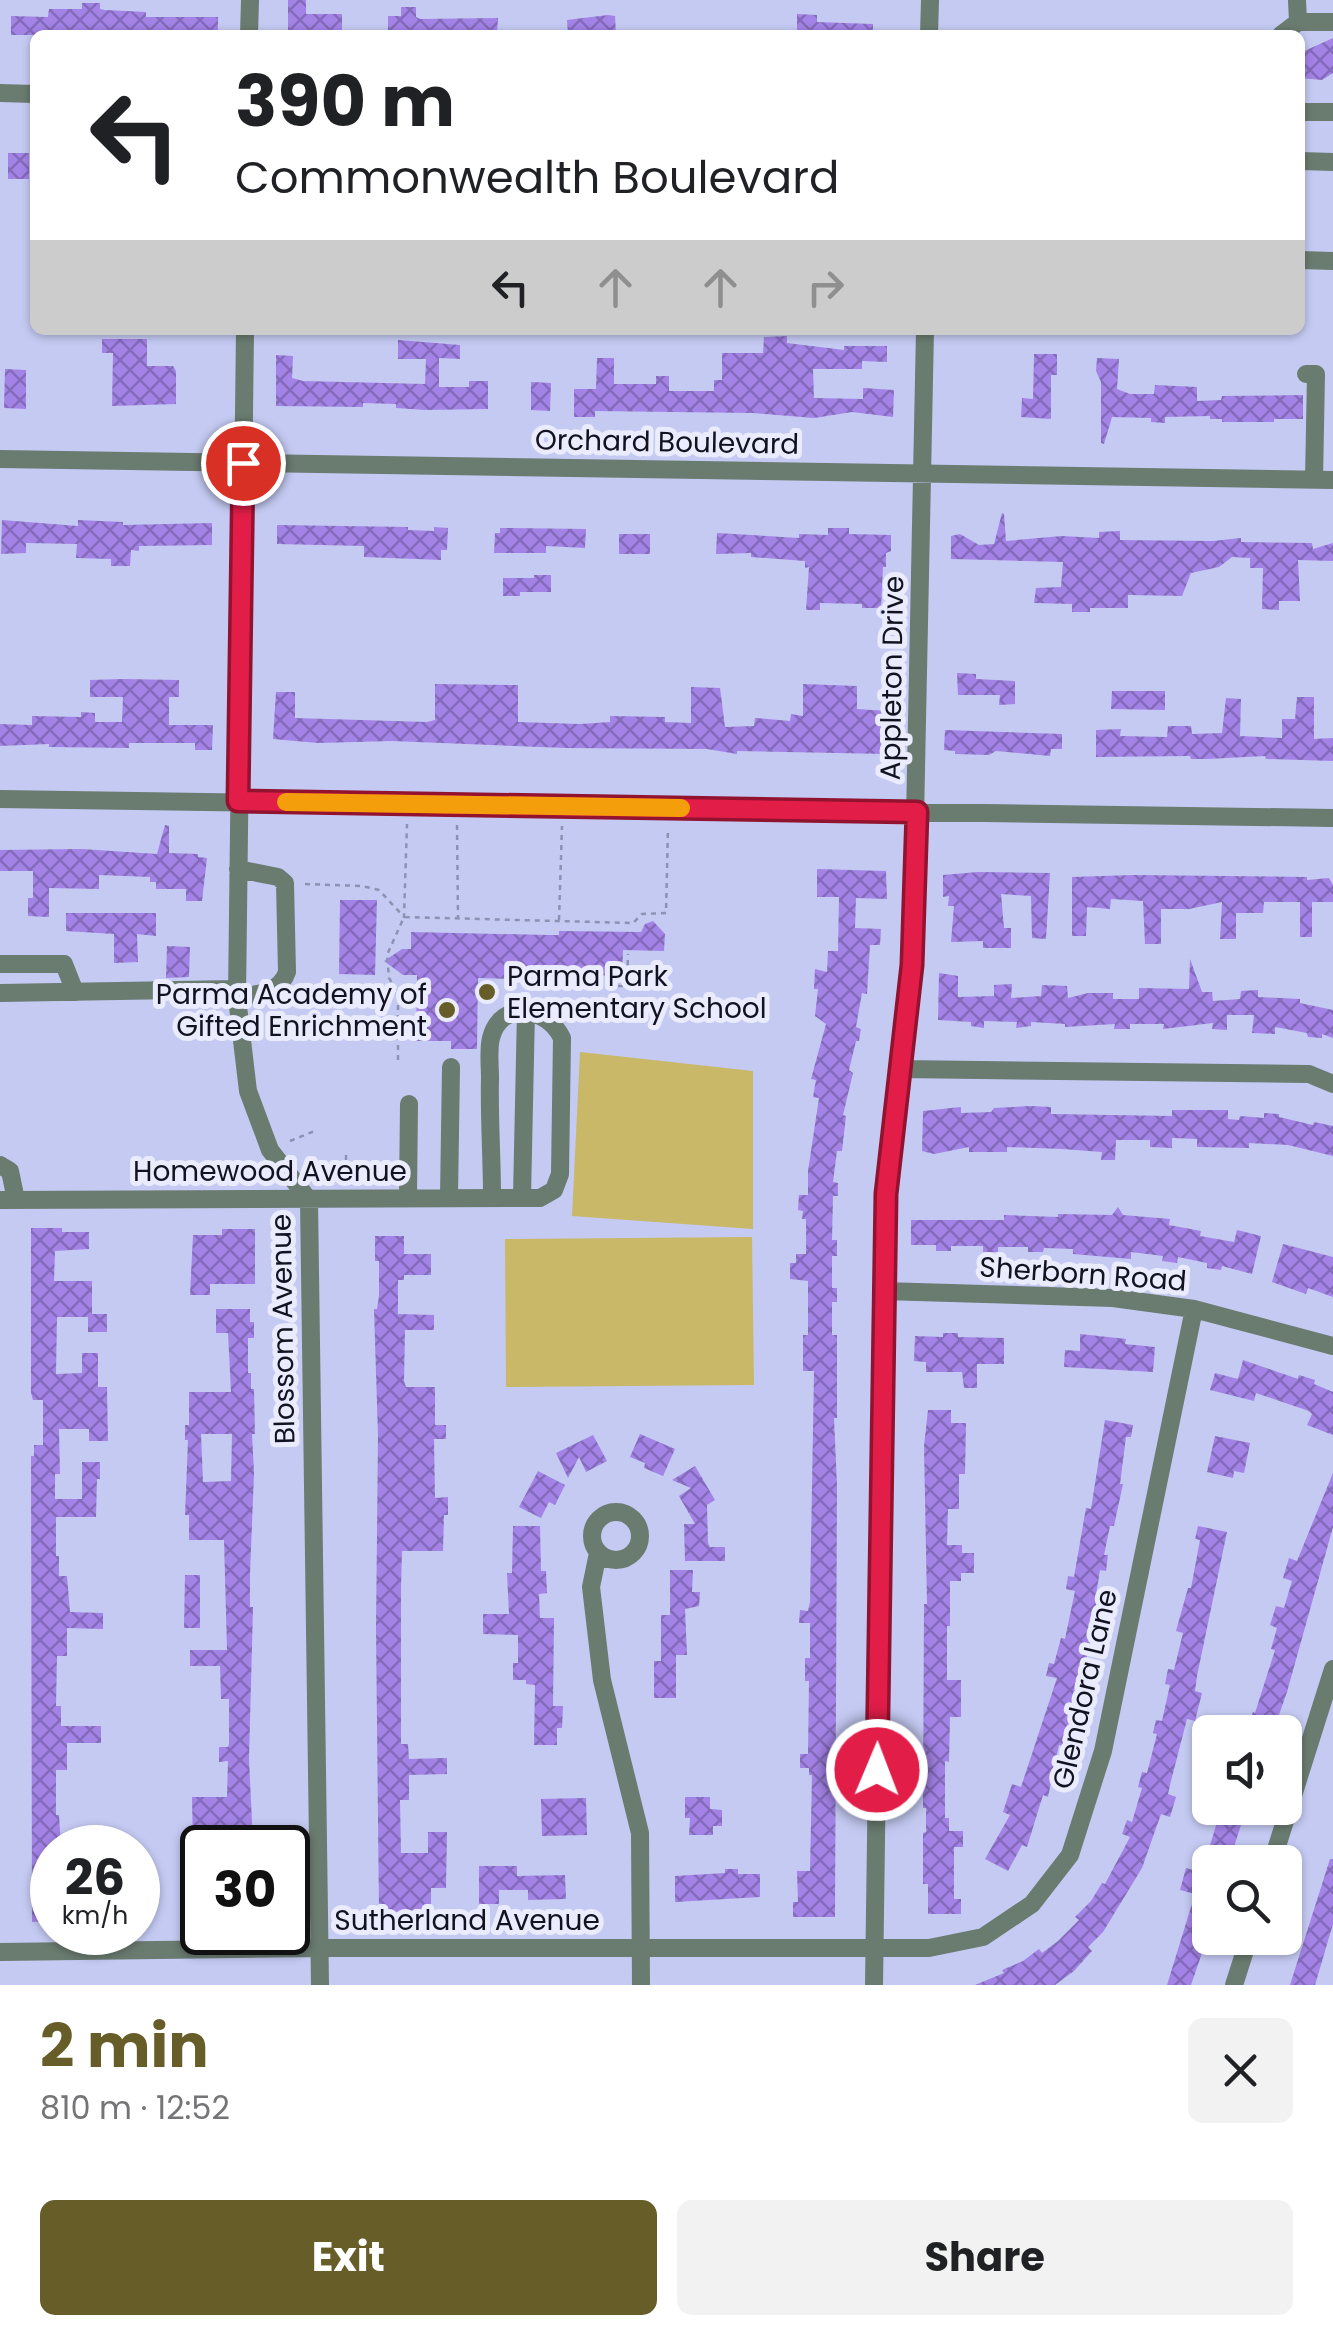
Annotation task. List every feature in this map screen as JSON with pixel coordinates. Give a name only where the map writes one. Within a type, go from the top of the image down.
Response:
[{"type":"street","points":[[249,30],[250,0]]},
{"type":"street","points":[[929,30],[930,0]]},
{"type":"street","points":[[1297,0],[1298,22]]},
{"type":"street","points":[[1288,30],[1298,22],[1333,22]]},
{"type":"street","points":[[0,93],[30,94]]},
{"type":"street","points":[[1305,112],[1333,112]]},
{"type":"street","points":[[1305,162],[1333,162]]},
{"type":"street","points":[[1305,260],[1333,260]]},
{"type":"street","name":"Blossom Avenue","points":[[245,335],[237,994],[248,1091],[270,1150],[308,1200],[320,1985]]},
{"type":"street","name":"Appleton Drive","points":[[874,1985],[886,1194],[912,965],[925,335]]},
{"type":"street","points":[[1306,374],[1316,374],[1324,480]]},
{"type":"street","name":"Orchard Boulevard","points":[[0,459],[1324,480]]},
{"type":"street","points":[[0,800],[1333,818]]},
{"type":"street","points":[[0,993],[237,994],[271,990],[284,981],[287,972],[285,883],[278,877],[238,869]]},
{"type":"street","points":[[0,964],[64,964],[75,992]]},
{"type":"street","points":[[492,1197],[490,1041],[496,1026],[516,1012],[526,1011],[550,1019],[562,1038],[560,1174],[554,1190],[532,1198],[526,1011]]},
{"type":"street","points":[[449,1197],[451,1067]]},
{"type":"street","points":[[901,1069],[1308,1074],[1333,1084]]},
{"type":"street","points":[[408,1198],[410,1104]]},
{"type":"street","points":[[0,1165],[10,1171],[8,1200]]},
{"type":"street","name":"Homewood Avenue","points":[[8,1200],[532,1198]]},
{"type":"street","name":"Sherborn Road","points":[[884,1291],[1113,1298],[1194,1309],[1333,1346]]},
{"type":"street","name":"Glendora Lane","points":[[874,1948],[928,1948],[983,1937],[1032,1904],[1070,1855],[1103,1751],[1194,1309]]},
{"type":"street","points":[[598,1553],[592,1588],[602,1680],[640,1833],[640,1985]]},
{"type":"street","points":[[1277,1845],[1333,1670]]},
{"type":"street","name":"Sutherland Avenue","points":[[0,1952],[874,1948]]},
{"type":"street","points":[[1234,1985],[1244,1955]]},
{"type":"path","points":[[398,1060],[398,993],[389,978],[387,955],[404,917],[407,824]]},
{"type":"path","points":[[458,825],[458,918]]},
{"type":"path","points":[[560,921],[562,826]]},
{"type":"path","points":[[305,884],[379,890],[404,917],[634,923],[642,914],[666,913],[668,828]]},
{"type":"path","points":[[558,986],[627,986],[628,954]]},
{"type":"path","points":[[302,986],[309,990],[398,993]]},
{"type":"path","points":[[290,1141],[317,1130]]},
{"type":"path","points":[[346,1155],[346,1178]]},
{"type":"shaded area","points":[[580,1052],[753,1071],[753,1229],[572,1216]]},
{"type":"shaded area","points":[[752,1237],[754,1385],[506,1387],[505,1239]]},
{"type":"building","points":[[288,0],[306,0],[306,14],[342,14],[342,30],[288,30]]},
{"type":"building","points":[[82,3],[100,3],[100,9],[146,12],[146,17],[218,17],[218,30],[30,30],[30,35],[11,35],[11,16],[48,17],[49,9],[82,9]]},
{"type":"building","points":[[401,7],[416,7],[416,17],[420,19],[498,18],[497,30],[388,30],[388,16],[401,16]]},
{"type":"building","points":[[797,14],[817,15],[817,22],[873,24],[873,30],[797,30]]},
{"type":"building","points":[[615,16],[616,30],[568,30],[567,20]]},
{"type":"building","points":[[1333,38],[1333,73],[1322,80],[1305,78],[1305,51]]},
{"type":"building","points":[[8,153],[29,153],[29,179],[8,179]]},
{"type":"building","points":[[787,336],[787,343],[844,350],[844,346],[887,346],[887,362],[862,361],[862,369],[813,369],[814,398],[863,399],[863,388],[894,390],[893,417],[852,412],[814,418],[753,413],[595,411],[595,417],[574,417],[574,389],[596,389],[597,358],[614,358],[614,384],[656,384],[656,376],[669,376],[669,391],[714,391],[714,380],[722,380],[722,353],[763,353],[764,337]]},
{"type":"building","points":[[102,339],[147,339],[147,366],[173,366],[176,371],[176,404],[112,406],[113,353],[102,353]]},
{"type":"building","points":[[398,340],[460,345],[460,359],[439,358],[439,387],[469,387],[469,381],[488,381],[488,409],[425,410],[363,403],[363,407],[276,406],[276,355],[293,356],[292,378],[303,381],[425,384],[426,359],[398,359]]},
{"type":"building","points":[[1034,354],[1057,354],[1057,375],[1051,375],[1051,419],[1021,417],[1022,398],[1033,399]]},
{"type":"building","points":[[1097,358],[1119,359],[1117,389],[1130,394],[1154,394],[1155,385],[1197,387],[1197,401],[1221,400],[1222,396],[1303,395],[1303,419],[1222,422],[1210,416],[1165,417],[1165,423],[1151,422],[1151,418],[1112,417],[1104,444]]},
{"type":"building","points":[[5,369],[26,370],[26,409],[4,408]]},
{"type":"building","points":[[531,382],[551,383],[550,411],[531,410]]},
{"type":"building","points":[[1002,513],[1006,541],[1062,536],[1099,538],[1099,532],[1120,531],[1120,540],[1241,538],[1241,542],[1312,543],[1313,549],[1333,543],[1333,561],[1298,560],[1300,601],[1279,601],[1279,610],[1262,609],[1263,568],[1250,568],[1250,558],[1232,557],[1219,567],[1191,573],[1182,596],[1128,595],[1128,608],[1072,612],[1072,604],[1034,603],[1036,588],[1061,587],[1063,562],[951,559],[951,536],[960,534],[979,545],[994,544]]},
{"type":"building","points":[[2,520],[78,526],[78,520],[123,525],[212,523],[212,545],[139,546],[139,551],[131,550],[130,566],[111,566],[111,559],[76,558],[77,544],[26,543],[26,553],[1,554]]},
{"type":"building","points":[[277,525],[408,527],[434,531],[434,527],[448,528],[447,550],[441,550],[441,560],[364,557],[364,546],[277,544]]},
{"type":"building","points":[[500,528],[586,529],[585,548],[546,546],[546,553],[494,553],[495,533],[500,533]]},
{"type":"building","points":[[828,528],[849,528],[849,534],[891,535],[891,551],[886,553],[883,567],[881,608],[820,603],[820,610],[806,610],[809,567],[805,568],[805,561],[751,557],[751,553],[716,554],[717,533],[799,538],[799,534],[828,535]]},
{"type":"building","points":[[619,534],[650,534],[650,554],[619,554]]},
{"type":"building","points":[[551,575],[551,592],[503,596],[503,578]]},
{"type":"building","points":[[957,673],[976,674],[976,679],[1015,681],[1015,704],[999,705],[1000,695],[958,695]]},
{"type":"building","points":[[90,680],[179,680],[179,697],[169,697],[169,725],[213,725],[212,750],[195,750],[195,743],[129,743],[129,748],[0,746],[0,724],[32,725],[32,716],[81,717],[81,712],[95,713],[95,722],[122,722],[123,697],[90,697]]},
{"type":"building","points":[[435,684],[518,685],[518,722],[580,724],[610,722],[610,716],[665,717],[665,722],[691,723],[691,687],[720,688],[725,727],[754,726],[755,718],[790,721],[791,714],[803,716],[803,684],[857,686],[857,709],[888,711],[887,754],[737,754],[707,749],[273,739],[276,692],[295,692],[295,718],[427,722],[435,720]]},
{"type":"building","points":[[1112,691],[1165,691],[1165,710],[1111,709]]},
{"type":"building","points":[[1297,697],[1314,697],[1314,739],[1333,738],[1333,761],[1265,756],[1096,757],[1096,730],[1121,729],[1120,736],[1167,737],[1168,726],[1191,726],[1192,734],[1222,733],[1226,698],[1241,699],[1240,736],[1282,738],[1282,719],[1295,719]]},
{"type":"building","points":[[945,730],[1062,734],[1062,749],[1051,749],[1050,756],[996,751],[989,755],[955,754],[944,750]]},
{"type":"building","points":[[165,825],[169,826],[169,853],[207,858],[202,901],[186,901],[186,889],[156,889],[156,882],[150,882],[150,877],[99,875],[99,889],[49,888],[49,917],[28,916],[33,871],[0,871],[0,850],[82,849],[157,854]]},
{"type":"building","points":[[817,869],[886,871],[887,899],[856,898],[855,928],[881,929],[880,945],[870,945],[867,994],[862,993],[856,1027],[861,1029],[849,1070],[853,1073],[843,1115],[846,1116],[842,1151],[837,1151],[833,1182],[838,1183],[838,1196],[833,1196],[832,1240],[837,1240],[837,1256],[832,1256],[832,1288],[837,1288],[837,1302],[832,1302],[832,1335],[837,1335],[835,1917],[793,1917],[793,1902],[798,1902],[797,1871],[810,1871],[812,1775],[809,1768],[800,1768],[800,1754],[808,1754],[809,1681],[805,1681],[805,1658],[810,1658],[810,1623],[799,1623],[800,1610],[808,1611],[810,1602],[814,1371],[803,1371],[808,1281],[790,1279],[790,1263],[796,1263],[796,1254],[806,1254],[806,1219],[802,1219],[803,1211],[798,1210],[799,1195],[808,1195],[819,1098],[813,1097],[816,1080],[811,1079],[826,1024],[815,1016],[815,969],[827,972],[828,951],[838,951],[839,897],[817,897]]},
{"type":"building","points":[[1050,873],[1046,939],[1032,938],[1031,896],[1001,894],[1004,928],[1011,928],[1011,948],[983,948],[983,941],[951,942],[954,906],[948,906],[949,896],[943,897],[943,875]]},
{"type":"building","points":[[1072,877],[1329,878],[1333,902],[1312,902],[1312,937],[1300,937],[1300,902],[1264,902],[1263,913],[1236,913],[1236,939],[1220,939],[1222,902],[1189,909],[1161,909],[1161,944],[1145,944],[1143,901],[1111,899],[1110,909],[1087,907],[1086,936],[1072,936]]},
{"type":"building","points":[[340,900],[377,900],[375,975],[339,974]]},
{"type":"building","points":[[66,913],[156,913],[156,936],[137,934],[138,962],[114,963],[114,934],[66,931]]},
{"type":"building","name":"Parma Academy of Gifted Enrichment","points":[[653,921],[665,934],[664,951],[623,950],[622,976],[548,974],[548,980],[478,978],[477,1049],[451,1049],[451,1041],[416,1041],[417,975],[403,975],[384,961],[402,949],[411,949],[411,932],[641,932],[645,924]]},
{"type":"building","points":[[167,946],[190,947],[189,977],[166,978]]},
{"type":"building","points":[[1190,959],[1202,992],[1212,992],[1213,1001],[1240,999],[1241,991],[1258,990],[1258,997],[1300,999],[1300,1003],[1333,1010],[1333,1038],[1322,1034],[1322,1038],[1308,1037],[1307,1033],[1275,1027],[1275,1034],[1252,1033],[1254,1015],[1227,1015],[1227,1030],[1212,1029],[1213,1023],[1163,1029],[1164,1024],[1130,1024],[1130,1029],[1114,1029],[1115,1024],[1065,1027],[1031,1022],[1031,1026],[1016,1028],[1017,1022],[984,1021],[984,1028],[971,1026],[971,1022],[938,1020],[939,973],[958,976],[958,997],[994,996],[994,985],[1012,984],[1011,998],[1041,996],[1042,985],[1067,986],[1068,998],[1113,993],[1113,999],[1139,999],[1139,988],[1189,989]]},
{"type":"building","points":[[961,1107],[961,1113],[991,1112],[994,1108],[1051,1107],[1051,1114],[1172,1116],[1172,1110],[1228,1110],[1228,1119],[1239,1120],[1240,1116],[1264,1118],[1264,1113],[1279,1114],[1313,1125],[1314,1122],[1333,1126],[1333,1156],[1288,1145],[1197,1147],[1197,1139],[1172,1138],[1172,1148],[1150,1147],[1150,1140],[1116,1140],[1115,1160],[1101,1160],[1102,1152],[1062,1149],[1007,1147],[1007,1152],[969,1152],[969,1147],[934,1154],[922,1151],[923,1111]]},
{"type":"building","points":[[1118,1207],[1123,1215],[1170,1219],[1169,1225],[1201,1231],[1200,1236],[1234,1242],[1237,1230],[1261,1236],[1252,1274],[1222,1266],[1221,1270],[1207,1268],[1207,1263],[1178,1257],[1177,1263],[1162,1261],[1163,1256],[1131,1252],[1131,1259],[1073,1254],[1073,1249],[1028,1252],[1028,1247],[998,1247],[998,1252],[983,1252],[983,1246],[951,1246],[951,1251],[936,1251],[936,1245],[911,1245],[911,1220],[1112,1215]]},
{"type":"building","points":[[31,1228],[89,1232],[89,1249],[55,1251],[54,1281],[92,1281],[92,1314],[107,1314],[107,1332],[88,1332],[88,1317],[57,1317],[56,1374],[82,1373],[82,1353],[98,1353],[98,1387],[107,1387],[108,1441],[89,1441],[89,1429],[59,1429],[60,1474],[55,1474],[55,1499],[82,1499],[82,1462],[100,1462],[100,1479],[96,1517],[56,1517],[56,1556],[59,1576],[67,1576],[70,1612],[103,1613],[103,1629],[67,1628],[67,1656],[57,1656],[56,1706],[61,1706],[61,1726],[101,1726],[101,1743],[67,1743],[67,1770],[56,1770],[60,1825],[32,1825],[31,1456],[34,1445],[43,1445],[43,1400],[33,1400]]},
{"type":"building","points":[[222,1229],[255,1229],[255,1284],[210,1284],[210,1295],[190,1295],[193,1235],[222,1235]]},
{"type":"building","points":[[375,1236],[404,1236],[404,1254],[431,1254],[431,1275],[404,1275],[404,1280],[398,1280],[398,1314],[434,1315],[434,1330],[405,1330],[404,1381],[406,1387],[435,1387],[435,1425],[446,1425],[446,1439],[434,1439],[435,1498],[448,1497],[443,1551],[402,1551],[401,1744],[408,1744],[409,1759],[447,1758],[447,1774],[409,1775],[409,1800],[400,1800],[401,1853],[428,1853],[428,1832],[447,1832],[446,1888],[431,1888],[431,1920],[383,1919],[383,1912],[379,1912],[374,1309],[379,1296],[379,1261],[375,1261]]},
{"type":"building","points":[[1283,1244],[1333,1257],[1333,1297],[1308,1288],[1306,1294],[1272,1282]]},
{"type":"building","points":[[216,1309],[250,1309],[254,1338],[248,1338],[248,1373],[254,1389],[255,1434],[250,1574],[252,1825],[193,1825],[192,1797],[227,1797],[228,1761],[219,1762],[219,1747],[229,1744],[229,1699],[221,1699],[220,1666],[190,1666],[190,1650],[227,1650],[224,1540],[189,1540],[189,1515],[185,1515],[185,1425],[189,1425],[189,1392],[231,1392],[228,1333],[216,1333]],"holes":[[[201,1434],[232,1434],[231,1481],[203,1482]]]},
{"type":"building","points":[[943,1333],[1004,1338],[1004,1364],[977,1364],[977,1388],[964,1388],[962,1372],[926,1372],[926,1362],[914,1361],[915,1336],[943,1337]]},
{"type":"building","points":[[1080,1334],[1155,1347],[1153,1372],[1064,1367],[1065,1350],[1080,1351]]},
{"type":"building","points":[[1243,1360],[1298,1379],[1299,1375],[1315,1380],[1314,1384],[1333,1392],[1333,1435],[1307,1425],[1312,1414],[1309,1411],[1256,1393],[1254,1401],[1210,1390],[1215,1373],[1238,1379]]},
{"type":"building","points":[[928,1410],[951,1410],[951,1423],[966,1423],[965,1474],[959,1474],[959,1509],[948,1509],[947,1545],[962,1545],[962,1553],[974,1553],[974,1573],[961,1573],[961,1581],[950,1581],[947,1626],[947,1680],[961,1680],[961,1717],[950,1717],[945,1818],[949,1818],[949,1831],[963,1831],[963,1847],[954,1847],[954,1899],[961,1899],[961,1914],[928,1914],[928,1884],[923,1884],[927,1604],[924,1446]]},
{"type":"building","points":[[1105,1420],[1133,1425],[1131,1437],[1126,1437],[1123,1484],[1104,1555],[1108,1555],[1106,1571],[1100,1570],[1095,1601],[1099,1602],[1091,1641],[1086,1660],[1082,1658],[1074,1690],[1076,1706],[1065,1747],[1059,1745],[1048,1797],[1043,1795],[1027,1847],[1022,1845],[1008,1871],[985,1859],[1010,1815],[1003,1812],[1012,1784],[1021,1787],[1057,1678],[1046,1676],[1049,1663],[1054,1664],[1061,1638],[1065,1639],[1075,1591],[1066,1589],[1068,1576],[1074,1577],[1086,1508],[1091,1509]]},
{"type":"building","points":[[640,1434],[675,1449],[663,1476],[630,1457]]},
{"type":"building","points":[[593,1435],[607,1461],[586,1472],[579,1457],[568,1478],[556,1453]]},
{"type":"building","points":[[1215,1436],[1250,1443],[1244,1473],[1234,1471],[1233,1478],[1207,1472]]},
{"type":"building","points":[[695,1466],[715,1500],[707,1505],[708,1543],[710,1547],[725,1547],[725,1561],[685,1561],[684,1524],[695,1524],[679,1496],[691,1488],[672,1480]]},
{"type":"building","points":[[538,1471],[565,1485],[555,1505],[549,1502],[541,1518],[519,1507]]},
{"type":"building","points":[[1333,1473],[1333,1527],[1287,1692],[1279,1715],[1252,1715],[1275,1650],[1271,1649],[1277,1628],[1270,1625],[1276,1606],[1284,1608],[1292,1581],[1283,1578],[1289,1558],[1297,1561]]},
{"type":"building","points":[[513,1526],[540,1526],[541,1571],[546,1571],[547,1593],[539,1594],[540,1618],[554,1618],[553,1706],[563,1706],[557,1745],[534,1745],[535,1685],[513,1680],[513,1663],[518,1663],[518,1635],[483,1634],[483,1614],[509,1614],[507,1573],[512,1573]]},
{"type":"building","points":[[1198,1526],[1227,1532],[1197,1676],[1195,1691],[1202,1693],[1196,1715],[1192,1715],[1192,1720],[1187,1719],[1171,1781],[1168,1794],[1176,1797],[1170,1817],[1161,1814],[1142,1868],[1103,1932],[1088,1947],[1092,1951],[1074,1971],[1055,1985],[975,1985],[1004,1973],[1002,1970],[1039,1949],[1042,1953],[1058,1941],[1105,1884],[1130,1837],[1122,1834],[1127,1820],[1132,1822],[1142,1788],[1138,1787],[1142,1772],[1147,1773],[1157,1734],[1153,1733],[1156,1720],[1162,1721],[1170,1685],[1165,1684],[1168,1669],[1174,1670],[1183,1633],[1176,1631],[1191,1588],[1200,1540],[1195,1539]]},
{"type":"building","points":[[670,1570],[693,1570],[692,1592],[700,1592],[699,1606],[685,1609],[687,1655],[676,1655],[676,1698],[654,1698],[654,1661],[661,1661],[661,1615],[670,1615]]},
{"type":"building","points":[[185,1575],[200,1575],[200,1628],[184,1628]]},
{"type":"building","points":[[685,1797],[710,1797],[710,1809],[722,1810],[722,1826],[713,1826],[713,1835],[689,1835]]},
{"type":"building","points":[[586,1798],[587,1835],[542,1836],[541,1799]]},
{"type":"building","points":[[1216,1825],[1241,1825],[1235,1845],[1210,1845]]},
{"type":"building","points":[[1333,1859],[1333,1924],[1315,1985],[1290,1985]]},
{"type":"building","points":[[479,1866],[517,1866],[517,1876],[565,1875],[566,1899],[528,1900],[528,1890],[499,1890],[499,1904],[479,1904]]},
{"type":"building","points":[[1186,1868],[1192,1870],[1192,1893],[1180,1890]]},
{"type":"building","points":[[725,1869],[738,1869],[738,1874],[760,1874],[760,1897],[675,1902],[675,1876],[725,1873]]},
{"type":"building","points":[[1192,1904],[1192,1955],[1201,1955],[1191,1985],[1167,1985]]},
{"type":"slow traffic","points":[[286,802],[681,808]]},
{"type":"place","name":"Parma Park Elementary School","points":[[487,992]]},
{"type":"place","name":"Parma Academy of Gifted Enrichment","points":[[447,1010]]},
{"type":"route","points":[[243,463],[238,801],[917,812],[912,965],[886,1194],[877,1770]]}]
